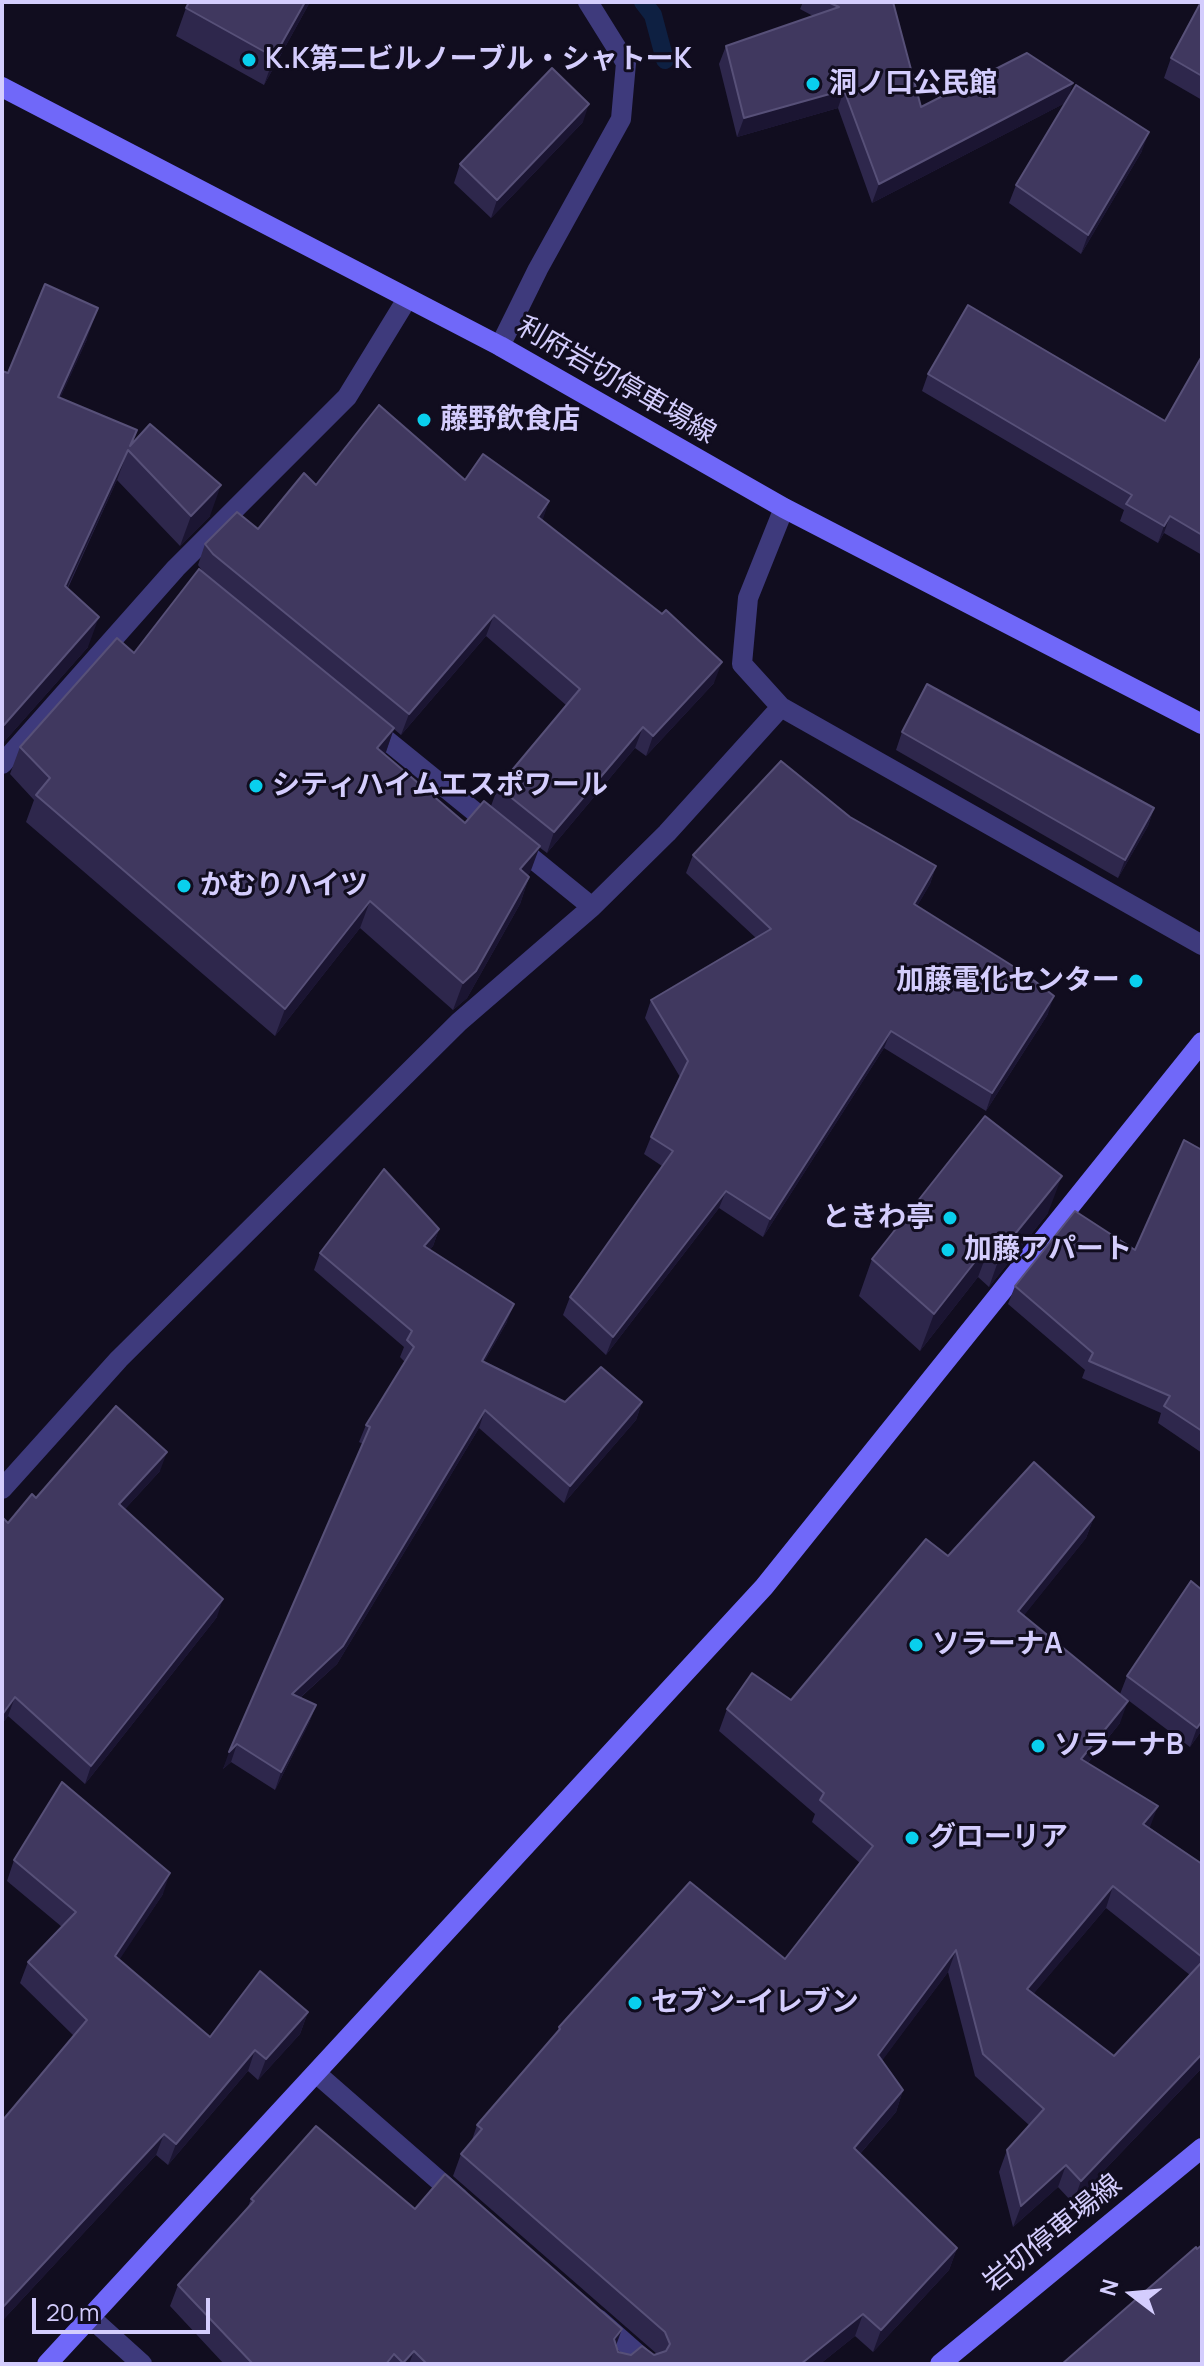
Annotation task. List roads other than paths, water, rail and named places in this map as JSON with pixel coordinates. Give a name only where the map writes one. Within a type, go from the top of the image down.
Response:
[{"type":"street","points":[[500,346],[538,269],[621,119],[626,63],[588,2]]},
{"type":"street","name":"利府岩切停車場線","points":[[2,87],[500,346],[784,508],[1202,724]]},
{"type":"street","points":[[2,764],[347,397],[407,299]]},
{"type":"street","points":[[784,508],[748,598],[742,664],[781,707],[1202,945]]},
{"type":"street","points":[[2,1489],[119,1359],[448,1033],[592,907],[667,833],[781,707]]},
{"type":"street","points":[[347,708],[592,907]]},
{"type":"street","points":[[47,2364],[764,1587],[1202,1042]]},
{"type":"street","points":[[317,2074],[470,2207]]},
{"type":"street","name":"岩切停車場線","points":[[940,2364],[1202,2148]]},
{"type":"street","points":[[587,2309],[634,2359]]},
{"type":"street","points":[[91,2318],[142,2364]]},
{"type":"waterway","points":[[643,2],[653,15],[665,60]]},
{"type":"place","name":"K.K第二ビルノーブル・シャトーK","points":[[249,60]]},
{"type":"place","name":"洞ノ口公民館","points":[[813,84]]},
{"type":"place","name":"藤野飲食店","points":[[424,420]]},
{"type":"place","name":"シティハイムエスポワール","points":[[256,786]]},
{"type":"place","name":"かむりハイツ","points":[[184,886]]},
{"type":"place","name":"加藤電化センター","points":[[1136,981]]},
{"type":"place","name":"ときわ亭","points":[[950,1218]]},
{"type":"place","name":"加藤アパート","points":[[948,1250]]},
{"type":"place","name":"ソラーナA","points":[[916,1645]]},
{"type":"place","name":"ソラーナB","points":[[1038,1746]]},
{"type":"place","name":"グローリア","points":[[912,1838]]},
{"type":"place","name":"セブン-イレブン","points":[[635,2003]]}]
